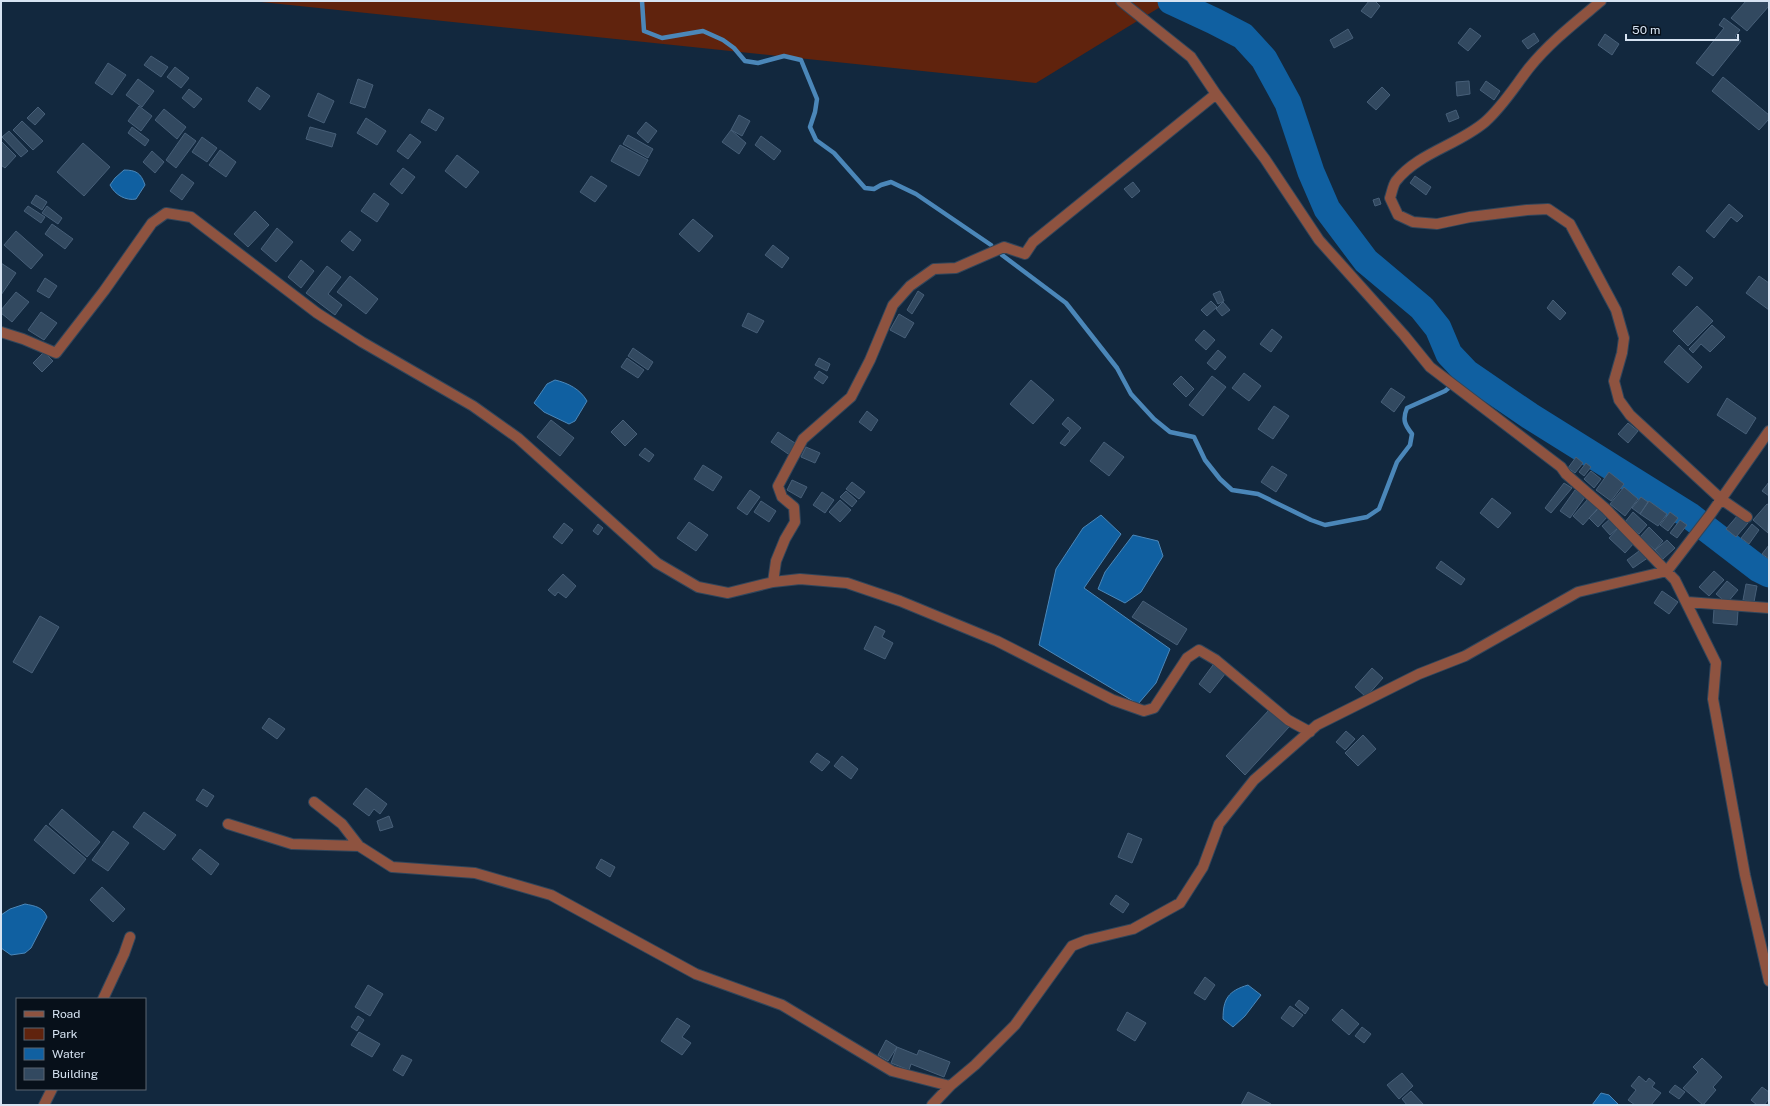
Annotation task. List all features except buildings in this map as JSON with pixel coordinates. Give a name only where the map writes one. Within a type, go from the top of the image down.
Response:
[{"type":"street","points":[[1121,1],[1191,57],[1216,94],[1265,159],[1319,240],[1404,335],[1430,367],[1561,467],[1566,474],[1606,509],[1675,580],[1716,663],[1713,699],[1745,875],[1769,981]]},
{"type":"street","points":[[1601,1],[1554,42],[1529,68],[1510,95],[1485,122],[1464,137],[1409,167],[1395,182],[1390,198],[1398,215],[1413,222],[1437,224],[1470,217],[1548,209],[1570,224],[1616,310],[1624,338],[1622,353],[1614,381],[1619,400],[1630,415],[1721,499],[1747,517]]},
{"type":"street","points":[[773,582],[776,561],[785,539],[795,522],[794,507],[782,497],[778,486],[803,439],[850,397],[870,360],[893,305],[910,286],[934,269],[956,268],[1004,247],[1025,254],[1033,242],[1216,94]]},
{"type":"street","points":[[1,332],[23,339],[56,353],[104,291],[152,223],[166,213],[191,217],[317,313],[362,342],[472,406],[518,438],[657,563],[698,587],[728,593],[773,582],[800,579],[847,583],[900,601],[997,641],[1114,700],[1144,711],[1154,708],[1187,658],[1199,650],[1216,660],[1288,720],[1310,732]]},
{"type":"street","points":[[932,1105],[950,1086],[975,1065],[1015,1024],[1072,946],[1087,940],[1133,929],[1180,903],[1203,867],[1219,824],[1254,780],[1318,725],[1419,674],[1464,656],[1578,592],[1667,571],[1692,540],[1769,431]]},
{"type":"street","points":[[1687,602],[1769,608]]},
{"type":"street","points":[[314,802],[342,824],[360,846],[392,867],[475,873],[551,895],[696,974],[782,1004],[892,1072],[950,1086]]},
{"type":"street","points":[[228,824],[292,844],[360,846]]},
{"type":"street","points":[[103,998],[124,954],[130,937]]},
{"type":"street","points":[[44,1105],[52,1090]]},
{"type":"green space","points":[[252,1],[1170,1],[1036,83]]},
{"type":"water","points":[[124,170],[138,173],[145,185],[136,199],[128,199],[121,196],[112,189],[110,185]]},
{"type":"water","points":[[555,380],[573,387],[581,393],[587,401],[575,421],[569,424],[544,412],[534,403],[547,384]]},
{"type":"water","points":[[1101,515],[1121,534],[1084,588],[1170,649],[1156,683],[1138,704],[1039,645],[1056,569],[1083,528]]},
{"type":"water","points":[[1133,535],[1158,541],[1163,556],[1141,592],[1125,603],[1098,589],[1105,572]]},
{"type":"water","points":[[25,904],[41,909],[47,917],[31,948],[25,953],[11,955],[1,948],[1,915],[10,909]]},
{"type":"water","points":[[1248,985],[1261,995],[1245,1016],[1233,1027],[1223,1019],[1224,1006],[1231,993]]},
{"type":"water","points":[[1601,1093],[1609,1095],[1619,1105],[1592,1105]]},
{"type":"waterway","points":[[642,1],[644,31],[662,38],[703,31],[723,40],[734,48],[745,61],[758,63],[784,56],[801,60],[817,99],[815,112],[810,127],[816,140],[834,153],[865,188],[874,189],[891,182],[916,194],[991,245]]},
{"type":"waterway","points":[[1171,1],[1243,36],[1264,59],[1288,103],[1311,172],[1327,209],[1366,261],[1422,308],[1438,328],[1449,354],[1467,373],[1530,416],[1690,516],[1759,569],[1769,574]]},
{"type":"waterway","points":[[1002,255],[1066,303],[1117,368],[1131,394],[1154,419],[1170,432],[1194,437],[1205,460],[1220,479],[1232,490],[1258,494],[1311,520],[1325,525],[1367,517],[1379,509],[1397,462],[1410,445],[1412,434],[1406,425],[1405,412],[1407,408],[1445,391],[1467,373]]}]
